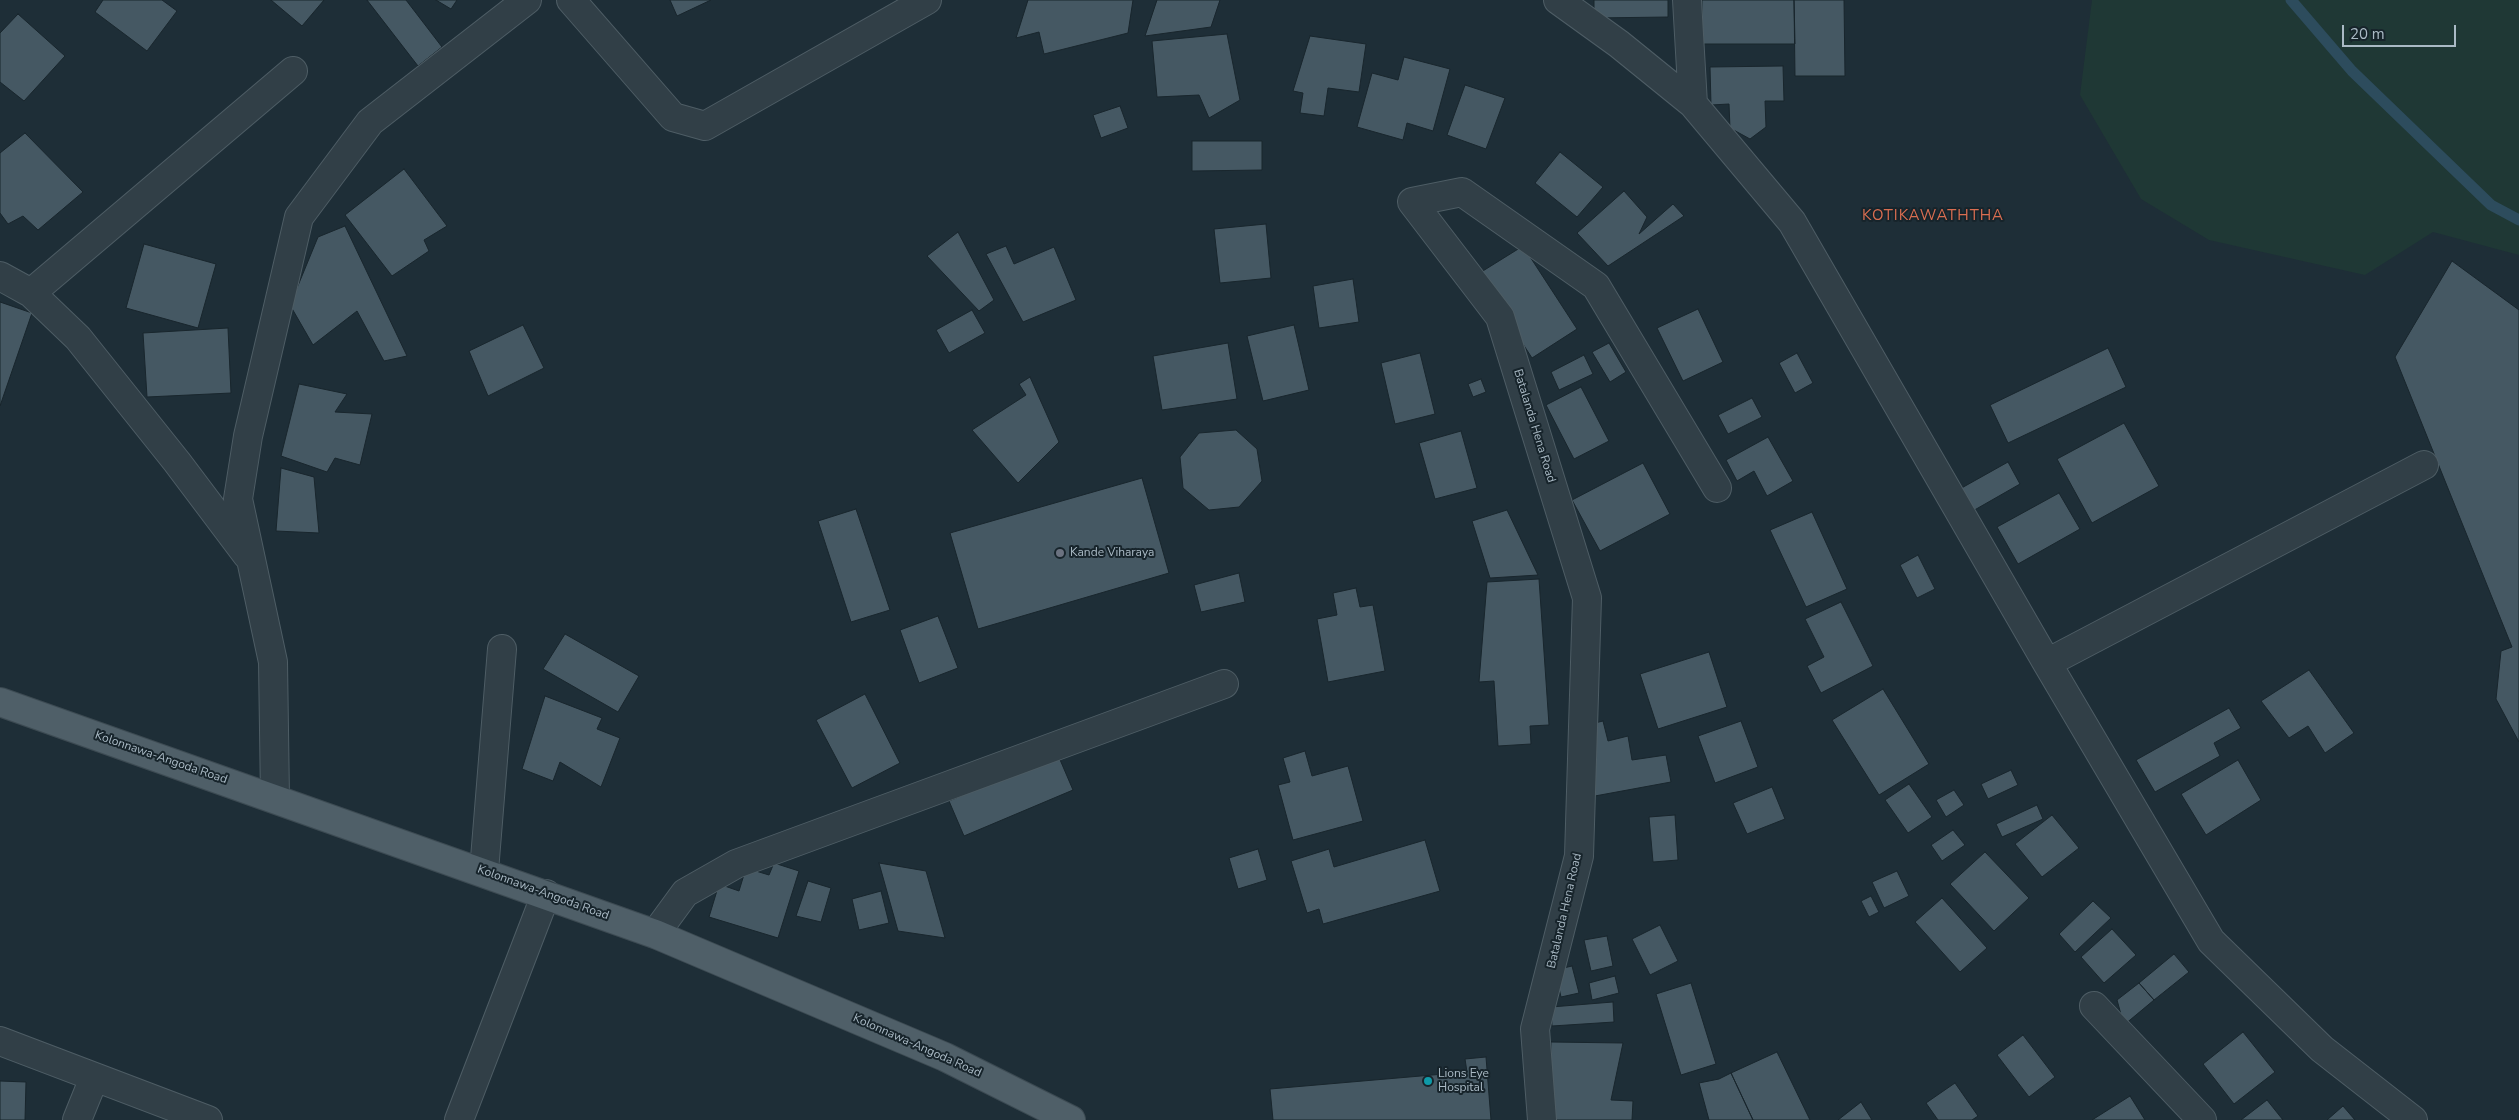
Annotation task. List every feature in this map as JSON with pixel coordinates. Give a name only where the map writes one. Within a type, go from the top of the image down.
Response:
[{"type":"main road","name":"Kolonnawa-Angoda Road","points":[[0,702],[484,871],[655,934],[946,1057],[1071,1120]]},
{"type":"street","points":[[275,798],[273,662],[238,499],[248,436],[299,217],[370,122],[527,0]]},
{"type":"street","points":[[571,0],[673,117],[705,126],[927,0]]},
{"type":"street","points":[[1558,0],[1619,44],[1693,104],[1792,222],[2047,663],[2211,941],[2322,1049],[2413,1120]]},
{"type":"street","points":[[1687,0],[1693,104]]},
{"type":"street","points":[[31,293],[293,71]]},
{"type":"street","name":"Batalanda Hena Road","points":[[1542,1120],[1536,1029],[1579,856],[1587,598],[1500,317],[1412,202],[1462,192],[1596,286],[1716,488]]},
{"type":"street","points":[[0,276],[31,293],[78,338],[177,462],[252,562]]},
{"type":"street","points":[[2047,663],[2424,465]]},
{"type":"street","points":[[484,871],[502,649]]},
{"type":"street","points":[[655,934],[686,892],[736,864],[1224,684]]},
{"type":"street","points":[[459,1120],[546,894]]},
{"type":"street","points":[[2094,1006],[2202,1120]]},
{"type":"street","points":[[0,1041],[208,1120]]},
{"type":"street","points":[[77,1120],[94,1078]]},
{"type":"green space","points":[[2092,0],[2519,0],[2519,255],[2433,232],[2365,275],[2209,240],[2141,199],[2080,95]]},
{"type":"building","points":[[103,0],[162,0],[177,11],[147,51],[95,12]]},
{"type":"building","points":[[271,0],[324,0],[302,26]]},
{"type":"building","points":[[367,0],[406,0],[442,47],[418,66]]},
{"type":"building","points":[[436,0],[457,0],[451,9]]},
{"type":"building","points":[[670,0],[711,0],[677,16]]},
{"type":"building","points":[[1028,0],[1133,0],[1128,33],[1044,54],[1039,32],[1016,38]]},
{"type":"building","points":[[1157,0],[1220,0],[1211,27],[1145,36]]},
{"type":"building","points":[[1594,0],[1668,0],[1668,17],[1594,18]]},
{"type":"building","points":[[1702,0],[1794,0],[1795,44],[1702,44]]},
{"type":"building","points":[[1794,0],[1844,0],[1845,76],[1795,76]]},
{"type":"building","points":[[18,14],[65,56],[24,101],[0,82],[0,33]]},
{"type":"building","points":[[1227,34],[1240,100],[1209,118],[1199,95],[1157,97],[1152,41]]},
{"type":"building","points":[[1310,36],[1366,44],[1359,92],[1328,88],[1324,116],[1300,113],[1303,93],[1293,91]]},
{"type":"building","points":[[1404,57],[1450,69],[1433,131],[1407,123],[1403,140],[1357,127],[1372,73],[1398,80]]},
{"type":"building","points":[[1783,66],[1784,101],[1765,101],[1766,127],[1750,139],[1730,128],[1729,104],[1711,105],[1710,67]]},
{"type":"building","points":[[1465,85],[1505,98],[1486,149],[1447,135]]},
{"type":"building","points":[[1120,106],[1128,128],[1101,138],[1093,115]]},
{"type":"building","points":[[25,133],[83,192],[38,230],[23,216],[8,224],[0,213],[0,153]]},
{"type":"building","points":[[1192,141],[1262,141],[1262,170],[1192,171]]},
{"type":"building","points":[[1560,152],[1603,187],[1577,217],[1535,183]]},
{"type":"building","points":[[404,169],[447,226],[424,240],[429,251],[392,276],[345,215]]},
{"type":"building","points":[[1624,191],[1647,217],[1639,234],[1673,204],[1684,216],[1608,266],[1577,233]]},
{"type":"building","points":[[1266,224],[1271,278],[1220,283],[1214,229]]},
{"type":"building","points":[[345,226],[407,356],[384,361],[357,311],[313,345],[290,305],[318,237]]},
{"type":"building","points":[[958,232],[994,300],[979,311],[927,256]]},
{"type":"building","points":[[144,244],[216,264],[198,328],[126,308]]},
{"type":"building","points":[[1006,246],[1014,264],[1054,247],[1076,300],[1023,322],[986,254]]},
{"type":"building","points":[[1523,246],[1577,329],[1532,358],[1478,274]]},
{"type":"building","points":[[2452,261],[2519,310],[2519,742],[2496,699],[2501,651],[2512,647],[2395,357]]},
{"type":"building","points":[[1353,279],[1359,322],[1319,328],[1313,286]]},
{"type":"building","points":[[0,302],[32,313],[0,406]]},
{"type":"building","points":[[1698,309],[1723,362],[1683,381],[1657,328]]},
{"type":"building","points":[[972,310],[985,333],[949,353],[936,330]]},
{"type":"building","points":[[523,325],[544,368],[488,396],[469,351]]},
{"type":"building","points":[[1294,325],[1309,390],[1263,401],[1247,336]]},
{"type":"building","points":[[228,328],[231,393],[147,397],[143,333]]},
{"type":"building","points":[[1228,343],[1237,399],[1162,410],[1153,356]]},
{"type":"building","points":[[1609,343],[1626,372],[1610,382],[1592,352]]},
{"type":"building","points":[[2108,348],[2126,387],[2008,443],[1990,405]]},
{"type":"building","points":[[1420,353],[1435,414],[1395,424],[1381,363]]},
{"type":"building","points":[[1797,353],[1813,383],[1795,393],[1779,363]]},
{"type":"building","points":[[1584,355],[1593,374],[1559,390],[1551,372]]},
{"type":"building","points":[[1030,377],[1059,442],[1018,483],[972,430],[1026,395],[1019,384]]},
{"type":"building","points":[[1481,379],[1486,392],[1473,397],[1468,384]]},
{"type":"building","points":[[299,384],[347,394],[335,412],[372,414],[360,465],[335,458],[327,472],[281,456]]},
{"type":"building","points":[[1581,387],[1609,441],[1574,459],[1546,405]]},
{"type":"building","points":[[1752,398],[1762,417],[1728,434],[1718,415]]},
{"type":"building","points":[[2124,423],[2159,486],[2092,523],[2057,459]]},
{"type":"building","points":[[1236,430],[1257,449],[1262,481],[1239,507],[1209,510],[1183,488],[1180,457],[1199,433]]},
{"type":"building","points":[[1461,431],[1477,488],[1435,499],[1419,443]]},
{"type":"building","points":[[1768,437],[1793,481],[1767,496],[1754,471],[1737,481],[1726,460]]},
{"type":"building","points":[[2008,462],[2020,484],[1971,512],[1958,490]]},
{"type":"building","points":[[1643,463],[1670,514],[1600,551],[1572,500]]},
{"type":"building","points":[[281,468],[314,477],[319,533],[276,531]]},
{"type":"building","name":"Kande Viharaya","points":[[1142,478],[1169,573],[978,629],[950,533]]},
{"type":"building","points":[[2059,493],[2080,529],[2018,564],[1997,527]]},
{"type":"building","points":[[856,509],[890,610],[851,622],[818,521]]},
{"type":"building","points":[[1507,510],[1538,575],[1490,578],[1472,521]]},
{"type":"building","points":[[1812,512],[1847,589],[1806,607],[1770,530]]},
{"type":"building","points":[[1918,555],[1935,589],[1917,598],[1900,565]]},
{"type":"building","points":[[1239,573],[1245,602],[1201,612],[1194,585]]},
{"type":"building","points":[[1539,579],[1549,725],[1530,726],[1531,744],[1498,746],[1494,681],[1479,682],[1487,582]]},
{"type":"building","points":[[1356,588],[1360,607],[1373,605],[1385,671],[1328,682],[1317,619],[1337,615],[1333,593]]},
{"type":"building","points":[[1841,602],[1873,666],[1821,693],[1807,666],[1824,657],[1805,619]]},
{"type":"building","points":[[938,616],[958,668],[919,683],[900,630]]},
{"type":"building","points":[[565,634],[639,676],[618,712],[543,669]]},
{"type":"building","points":[[1709,652],[1727,707],[1658,729],[1640,674]]},
{"type":"building","points":[[2309,670],[2354,733],[2325,753],[2308,726],[2289,738],[2261,701]]},
{"type":"building","points":[[1883,689],[1929,764],[1879,795],[1832,720]]},
{"type":"building","points":[[865,694],[900,763],[852,788],[816,720]]},
{"type":"building","points":[[545,696],[602,718],[597,729],[620,738],[601,787],[560,762],[553,781],[522,769]]},
{"type":"building","points":[[2229,708],[2241,728],[2214,743],[2220,756],[2155,792],[2136,760]]},
{"type":"building","points":[[1603,721],[1608,741],[1628,736],[1632,760],[1666,755],[1671,782],[1584,798],[1587,725]]},
{"type":"building","points":[[1741,721],[1758,767],[1715,783],[1698,736]]},
{"type":"building","points":[[1305,751],[1312,776],[1348,766],[1363,821],[1293,840],[1278,785],[1290,782],[1283,758]]},
{"type":"building","points":[[1058,755],[1073,790],[964,836],[949,801]]},
{"type":"building","points":[[2238,760],[2261,800],[2206,835],[2181,794]]},
{"type":"building","points":[[2011,770],[2018,785],[1988,799],[1981,784]]},
{"type":"building","points":[[1909,784],[1932,817],[1908,833],[1885,800]]},
{"type":"building","points":[[1772,787],[1785,819],[1747,834],[1733,803]]},
{"type":"building","points":[[1954,790],[1964,805],[1946,817],[1936,800]]},
{"type":"building","points":[[2037,805],[2043,819],[2002,837],[1996,824]]},
{"type":"building","points":[[1675,815],[1678,860],[1653,862],[1649,817]]},
{"type":"building","points":[[2052,815],[2079,848],[2042,877],[2015,844]]},
{"type":"building","points":[[1953,830],[1965,845],[1942,861],[1931,845]]},
{"type":"building","points":[[1425,840],[1440,891],[1323,924],[1319,909],[1307,913],[1291,861],[1329,849],[1334,867]]},
{"type":"building","points":[[1258,849],[1267,880],[1238,889],[1229,858]]},
{"type":"building","points":[[1985,852],[2029,898],[1994,931],[1950,884]]},
{"type":"building","points":[[774,863],[799,871],[778,938],[709,917],[719,884],[739,891],[746,868],[769,875]]},
{"type":"building","points":[[879,863],[926,871],[945,938],[898,931]]},
{"type":"building","points":[[1897,871],[1909,896],[1884,908],[1872,882]]},
{"type":"building","points":[[808,881],[831,888],[821,922],[796,916]]},
{"type":"building","points":[[881,891],[889,923],[859,930],[852,899]]},
{"type":"building","points":[[1871,896],[1879,912],[1869,917],[1861,901]]},
{"type":"building","points":[[1942,898],[1987,948],[1960,972],[1915,922]]},
{"type":"building","points":[[2093,901],[2111,918],[2075,952],[2059,934]]},
{"type":"building","points":[[1660,925],[1678,961],[1650,975],[1632,939]]},
{"type":"building","points":[[2112,929],[2136,955],[2104,983],[2081,957]]},
{"type":"building","points":[[1607,936],[1613,966],[1591,971],[1584,940]]},
{"type":"building","points":[[2174,954],[2189,972],[2154,1000],[2139,983]]},
{"type":"building","points":[[1572,966],[1579,993],[1561,997],[1555,970]]},
{"type":"building","points":[[1615,976],[1619,993],[1592,1000],[1589,983]]},
{"type":"building","points":[[1691,983],[1716,1064],[1681,1075],[1656,994]]},
{"type":"building","points":[[2139,983],[2154,1000],[2124,1025],[2117,1000]]},
{"type":"building","points":[[1613,1002],[1614,1022],[1552,1026],[1551,1007]]},
{"type":"building","points":[[2243,1032],[2275,1072],[2234,1104],[2203,1064]]},
{"type":"building","points":[[2023,1035],[2055,1077],[2029,1097],[1997,1055]]},
{"type":"building","points":[[1551,1042],[1623,1043],[1611,1100],[1633,1101],[1632,1120],[1550,1120]]},
{"type":"building","points":[[1777,1052],[1810,1120],[1753,1120],[1731,1073]]},
{"type":"building","name":"Lions Eye Hospital","points":[[1486,1057],[1491,1120],[1273,1120],[1270,1089],[1467,1072],[1465,1059]]},
{"type":"building","points":[[1731,1073],[1753,1120],[1709,1120],[1699,1083],[1719,1079]]},
{"type":"building","points":[[0,1081],[26,1082],[25,1120],[0,1120]]},
{"type":"building","points":[[1955,1083],[1978,1116],[1972,1120],[1938,1120],[1926,1103]]},
{"type":"building","points":[[2130,1096],[2145,1120],[2092,1120]]},
{"type":"building","points":[[2267,1100],[2283,1120],[2241,1120]]},
{"type":"building","points":[[1861,1102],[1872,1120],[1838,1120]]},
{"type":"building","points":[[2343,1106],[2355,1120],[2327,1120]]},
{"type":"waterway","points":[[2291,0],[2352,71],[2491,205],[2519,220]]},
{"type":"place","name":"Kande Viharaya","points":[[1060,553]]},
{"type":"place","name":"Lions Eye Hospital","points":[[1428,1081]]},
{"type":"district","name":"KOTIKAWATHTHA","points":[[1933,216]]}]
